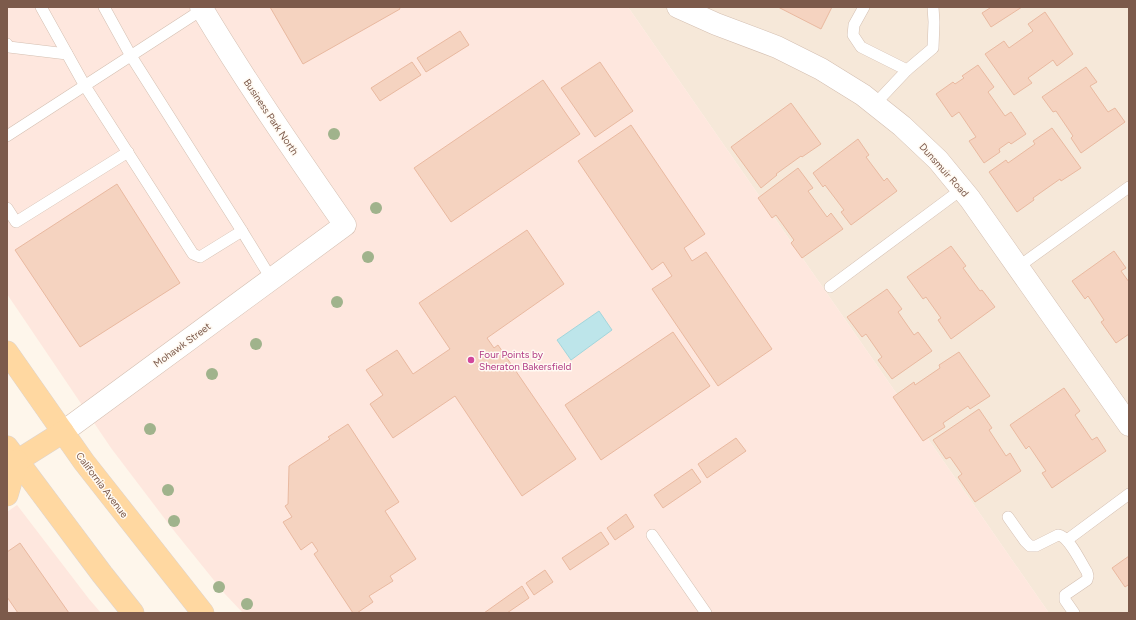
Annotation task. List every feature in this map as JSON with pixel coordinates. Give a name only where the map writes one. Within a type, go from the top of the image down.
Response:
[{"type":"main road","name":"California Avenue","points":[[7,352],[84,462],[203,613]]},
{"type":"main road","name":"Mohawk Street","points":[[10,456],[63,432]]},
{"type":"main road","points":[[7,495],[10,456]]},
{"type":"main road","points":[[10,456],[133,613]]},
{"type":"street","name":"Dunsmuir Road","points":[[678,7],[716,24],[777,47],[821,69],[863,95],[902,126],[933,156],[962,189],[1129,426]]},
{"type":"street","name":"Business Park North","points":[[202,8],[271,118],[345,225]]},
{"type":"street","name":"Mohawk Street","points":[[63,432],[345,225]]},
{"type":"lane","points":[[41,7],[85,86],[193,254],[200,257],[242,231]]},
{"type":"lane","points":[[104,7],[131,56],[272,280]]},
{"type":"lane","points":[[864,7],[854,25],[853,35],[861,47],[907,70]]},
{"type":"lane","points":[[875,104],[907,70],[933,48],[933,7]]},
{"type":"lane","points":[[7,136],[202,8]]},
{"type":"lane","points":[[7,44],[9,47],[67,54]]},
{"type":"lane","points":[[7,208],[16,222],[128,152]]},
{"type":"lane","points":[[1018,267],[1129,187]]},
{"type":"lane","points":[[830,287],[962,189]]},
{"type":"lane","points":[[1067,540],[1129,494]]},
{"type":"lane","points":[[1008,517],[1030,546],[1036,546],[1058,535],[1061,535],[1067,540],[1088,576],[1087,580],[1065,595],[1065,600],[1074,613]]},
{"type":"lane","points":[[652,535],[706,613]]},
{"type":"shaded area","points":[[7,7],[628,7],[1049,613],[243,613],[225,594],[171,527],[111,448],[7,294]]},
{"type":"shaded area","points":[[628,7],[1129,7],[1129,613],[1049,613]]},
{"type":"shaded area","points":[[17,505],[101,613],[7,613],[7,512]]},
{"type":"water","points":[[599,311],[612,330],[571,360],[557,340]]},
{"type":"building","points":[[270,7],[399,7],[400,9],[303,64]]},
{"type":"building","points":[[778,7],[832,7],[821,29]]},
{"type":"building","points":[[989,7],[1022,7],[991,27],[982,13],[990,8]]},
{"type":"building","points":[[1045,12],[1073,54],[1057,66],[1053,60],[1028,78],[1032,83],[1014,95],[985,54],[1004,41],[1009,48],[1033,31],[1028,24]]},
{"type":"building","points":[[460,31],[469,45],[426,72],[417,58]]},
{"type":"building","points":[[412,62],[421,75],[380,101],[371,88]]},
{"type":"building","points":[[600,62],[633,111],[595,137],[561,88]]},
{"type":"building","points":[[978,65],[994,87],[988,92],[1005,116],[1011,112],[1026,134],[1011,144],[1009,142],[999,149],[1000,152],[984,163],[969,141],[976,137],[959,112],[952,117],[936,94],[953,82],[955,84],[964,78],[962,76]]},
{"type":"building","points":[[1086,67],[1097,82],[1090,86],[1108,112],[1115,108],[1125,122],[1081,153],[1071,138],[1073,136],[1056,111],[1053,112],[1042,97]]},
{"type":"building","points":[[543,80],[580,134],[451,222],[414,168]]},
{"type":"building","points":[[791,103],[821,144],[776,174],[777,175],[761,188],[731,147]]},
{"type":"building","points":[[631,125],[705,234],[684,248],[692,261],[706,252],[772,349],[718,386],[652,289],[672,276],[663,262],[652,270],[578,161]]},
{"type":"building","points":[[1052,128],[1081,168],[1061,181],[1060,179],[1033,198],[1034,200],[1017,212],[989,172],[1006,160],[1008,163],[1035,144],[1033,141]]},
{"type":"building","points":[[858,139],[869,155],[866,157],[884,181],[887,178],[897,191],[851,225],[841,212],[844,210],[825,185],[823,187],[813,173]]},
{"type":"building","points":[[798,168],[813,188],[808,191],[827,217],[831,213],[843,229],[802,258],[791,243],[794,240],[776,215],[772,218],[758,198]]},
{"type":"building","points":[[117,184],[180,283],[80,347],[15,250]]},
{"type":"building","name":"Four Points by Sheraton Bakersfield","points":[[527,230],[564,284],[487,338],[494,348],[498,345],[576,459],[522,496],[455,396],[393,438],[370,404],[383,395],[366,370],[397,350],[413,374],[450,349],[419,303]]},
{"type":"building","points":[[951,246],[966,266],[963,268],[980,291],[982,290],[995,307],[951,339],[938,320],[941,318],[926,297],[923,299],[907,277]]},
{"type":"building","points":[[1114,251],[1126,268],[1121,271],[1129,282],[1129,334],[1116,343],[1101,322],[1104,320],[1088,296],[1085,299],[1072,281]]},
{"type":"building","points":[[887,289],[902,309],[898,312],[914,335],[918,332],[932,351],[892,379],[878,360],[882,357],[866,334],[862,337],[847,317]]},
{"type":"building","points":[[673,332],[710,386],[601,460],[565,405]]},
{"type":"building","points":[[959,352],[990,396],[970,409],[968,406],[943,423],[945,427],[923,441],[893,397],[914,382],[915,385],[940,368],[939,365]]},
{"type":"building","points":[[1064,388],[1080,411],[1075,415],[1092,440],[1097,437],[1106,451],[1052,488],[1042,473],[1046,471],[1029,446],[1026,449],[1010,425]]},
{"type":"building","points":[[979,409],[992,428],[989,430],[1006,456],[1010,453],[1021,471],[975,502],[958,477],[962,474],[950,457],[946,459],[933,440]]},
{"type":"building","points":[[348,424],[399,502],[385,511],[416,559],[390,576],[393,581],[369,596],[373,602],[357,613],[353,613],[314,554],[318,551],[312,542],[301,550],[283,522],[292,517],[285,506],[288,504],[289,466],[330,439],[328,437]]},
{"type":"building","points":[[736,438],[746,451],[707,478],[698,464]]},
{"type":"building","points":[[692,469],[701,482],[663,508],[654,495]]},
{"type":"building","points":[[626,514],[634,527],[615,540],[607,528]]},
{"type":"building","points":[[601,532],[609,544],[570,570],[562,558]]},
{"type":"building","points":[[20,543],[69,613],[18,613],[7,597],[7,552]]},
{"type":"building","points":[[1129,556],[1129,586],[1128,585],[1125,587],[1112,568]]},
{"type":"building","points":[[545,570],[553,582],[534,595],[526,583]]},
{"type":"building","points":[[522,586],[529,598],[507,613],[484,613]]},
{"type":"place","name":"Four Points by Sheraton Bakersfield","points":[[471,360]]}]
